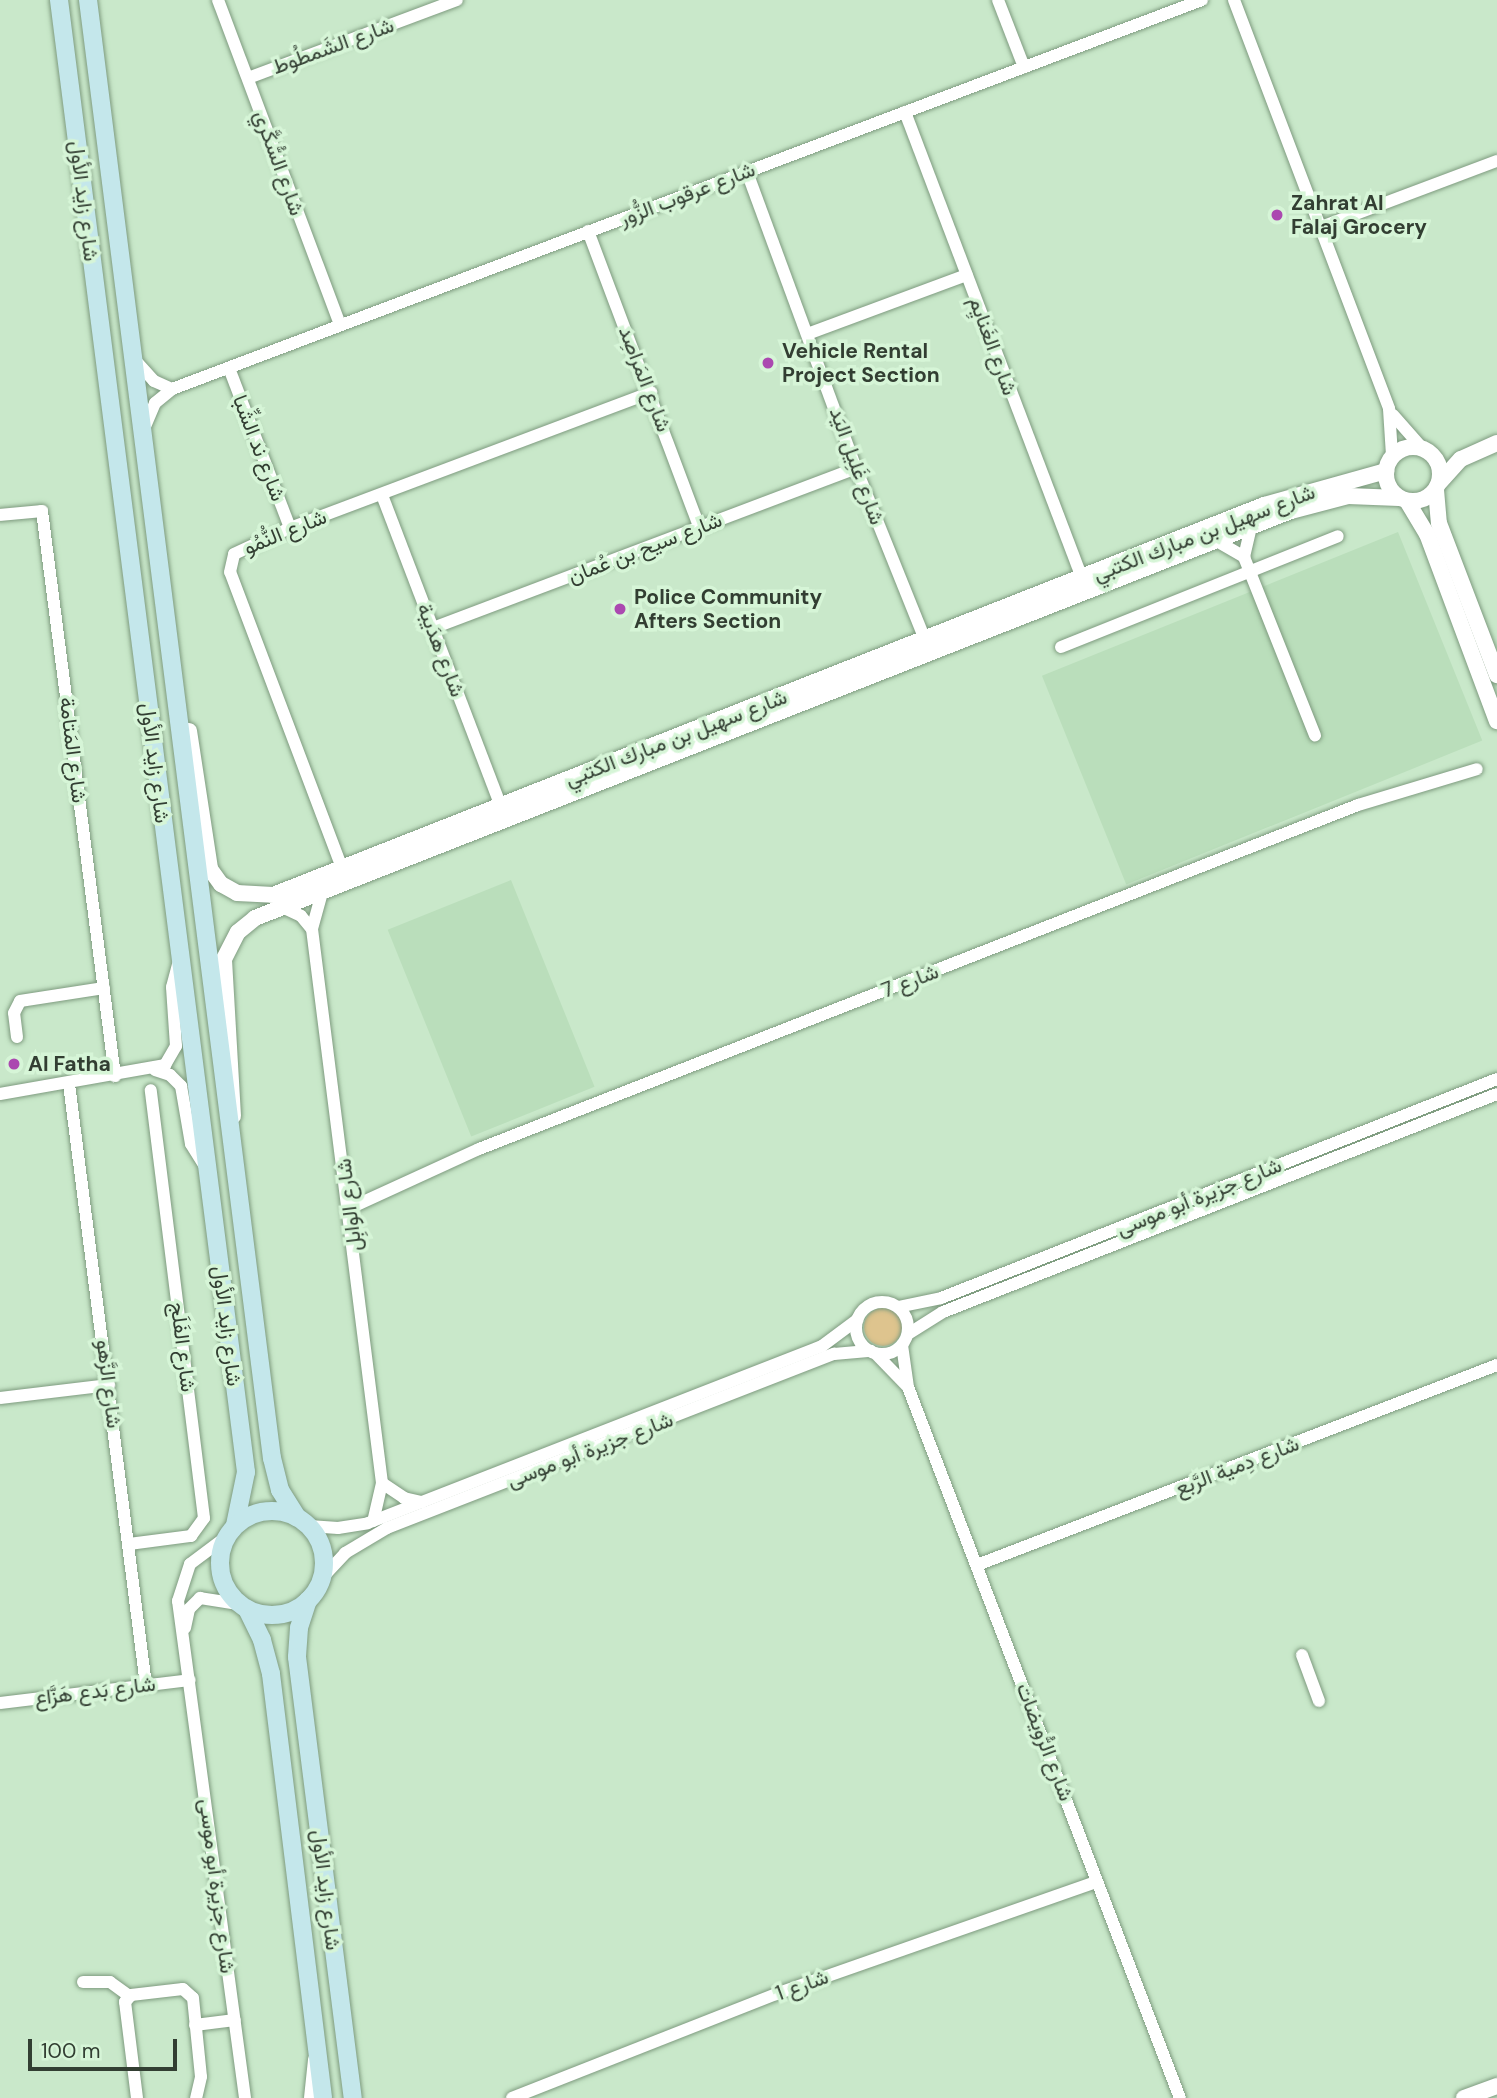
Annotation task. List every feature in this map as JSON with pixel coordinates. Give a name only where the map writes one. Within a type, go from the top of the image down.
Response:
[{"type":"main road","name":"شارع زايد الأول","points":[[59,0],[246,1472],[244,1499],[231,1531]]},
{"type":"main road","name":"شارع زايد الأول","points":[[88,0],[272,1458],[280,1490],[303,1522]]},
{"type":"main road","points":[[279,1511],[303,1522],[323,1550],[323,1577],[308,1601],[284,1614],[243,1606],[221,1577],[219,1560],[231,1531],[260,1512],[279,1511]]},
{"type":"main road","name":"شارع زايد الأول","points":[[308,1601],[299,1628],[297,1657],[352,2098]]},
{"type":"main road","name":"شارع زايد الأول","points":[[243,1606],[262,1640],[271,1674],[323,2098]]},
{"type":"street","name":"شارع السُّكَّري","points":[[218,0],[340,325]]},
{"type":"street","name":"شارع الشَمطُوط","points":[[248,78],[457,0]]},
{"type":"street","points":[[998,0],[1024,67]]},
{"type":"street","name":"شارع عرقوب الزُّور","points":[[143,433],[155,403],[172,389],[1202,0]]},
{"type":"street","points":[[1234,0],[1389,409],[1388,486],[1403,500],[1427,534],[1497,721]]},
{"type":"street","name":"شارع الغَنايِم","points":[[905,112],[1082,579]]},
{"type":"street","points":[[1321,227],[1497,161]]},
{"type":"street","name":"شارع غَلِيل اليَد","points":[[747,172],[810,333],[856,468],[925,640]]},
{"type":"street","name":"شارع المَراصِد","points":[[588,232],[651,392],[699,527]]},
{"type":"street","points":[[810,333],[967,275]]},
{"type":"street","points":[[135,359],[154,381],[172,389]]},
{"type":"street","name":"شارع ند الشِّبا","points":[[229,368],[290,528]]},
{"type":"street","name":"شارع النُّمُو","points":[[342,868],[230,572],[231,559],[239,549],[290,528],[651,392]]},
{"type":"street","points":[[1389,409],[1439,466],[1440,523],[1497,675]]},
{"type":"street","points":[[1389,463],[1407,448],[1470,453],[1497,443]]},
{"type":"street","points":[[1403,500],[1423,500],[1470,453]]},
{"type":"street","name":"شارع سهيل بن مبارك الكتبي","points":[[166,621],[175,648],[207,855],[215,878],[237,893],[261,896],[284,892],[1264,505],[1389,463]]},
{"type":"street","name":"شارع سيح بن عُمان","points":[[433,628],[856,468]]},
{"type":"street","name":"شارع هدَيبة","points":[[382,495],[500,806]]},
{"type":"street","name":"شارع سهيل بن مبارك الكتبي","points":[[231,1132],[235,1090],[224,959],[246,924],[324,888],[1215,540],[1348,496],[1403,500]]},
{"type":"street","name":"شارع المَتامة","points":[[0,515],[42,512],[115,1076]]},
{"type":"street","points":[[1251,527],[1244,557],[1315,736]]},
{"type":"street","points":[[1061,647],[1338,536]]},
{"type":"street","points":[[1215,540],[1244,557]]},
{"type":"street","name":"شارع 7","points":[[349,1208],[479,1149],[1319,821],[1477,769]]},
{"type":"street","name":"شارع الوابِل","points":[[324,888],[312,929],[382,1483],[373,1521]]},
{"type":"street","points":[[280,906],[295,912],[312,929]]},
{"type":"street","points":[[0,1094],[155,1070],[169,1061],[176,1046],[172,987],[180,959]]},
{"type":"street","points":[[17,1037],[14,1013],[20,1001],[104,988]]},
{"type":"street","points":[[155,1070],[170,1075],[181,1087],[189,1137],[206,1170]]},
{"type":"street","name":"شارع جزيرة أبو موسى","points":[[898,1307],[931,1302],[1497,1079]]},
{"type":"street","name":"شارع الزَّهو","points":[[69,1084],[146,1685]]},
{"type":"street","name":"شارع الفَلَج","points":[[129,1544],[191,1536],[200,1529],[204,1518],[151,1090]]},
{"type":"street","name":"شارع جزيرة أبو موسى","points":[[905,1339],[943,1312],[1497,1094]]},
{"type":"street","points":[[874,1303],[898,1307],[908,1324],[905,1339],[890,1353],[873,1352],[860,1341],[857,1320],[874,1303]]},
{"type":"street","name":"شارع جزيرة أبو موسى","points":[[303,1522],[338,1528],[373,1521],[822,1346],[857,1320]]},
{"type":"street","name":"شارع الرُّويضات","points":[[905,1339],[908,1387],[1180,2098]]},
{"type":"street","name":"شارع جزيرة أبو موسى","points":[[323,1577],[351,1548],[387,1528],[834,1354],[873,1352]]},
{"type":"street","name":"شارع الرُّويضات","points":[[873,1352],[908,1387]]},
{"type":"street","name":"شارع دِمية الرَّبع","points":[[976,1564],[1497,1364]]},
{"type":"street","points":[[0,1398],[109,1384]]},
{"type":"street","points":[[382,1483],[404,1498],[422,1502]]},
{"type":"street","name":"شارع جزيرة أبو موسى","points":[[231,1531],[199,1554],[183,1576],[178,1601],[185,1632],[245,2098]]},
{"type":"street","name":"شارع جزيرة أبو موسى","points":[[185,1632],[189,1609],[200,1598],[243,1606]]},
{"type":"street","points":[[1302,1655],[1319,1701]]},
{"type":"street","name":"شارع بَدع هَزَّاع","points":[[0,1703],[190,1679]]},
{"type":"street","name":"شارع 1","points":[[512,2098],[776,1994],[1096,1882]]},
{"type":"street","points":[[83,1982],[110,1982],[129,1996],[185,1989],[192,1998],[201,2077],[196,2098]]},
{"type":"street","points":[[129,1996],[124,2005],[137,2098]]},
{"type":"street","points":[[195,2025],[234,2020]]},
{"type":"street","points":[[310,2098],[317,2049]]},
{"type":"street","points":[[1464,2098],[1497,2086]]},
{"type":"shaded area","points":[[1398,532],[1482,741],[1126,884],[1042,676]]},
{"type":"shaded area","points":[[511,880],[595,1087],[471,1137],[388,930]]},
{"type":"shaded area","points":[[883,1308],[896,1314],[902,1327],[896,1340],[883,1346],[870,1340],[864,1327],[870,1314]]},
{"type":"place","name":"Zahrat Al Falaj Grocery","points":[[1277,215]]},
{"type":"place","name":"Vehicle Rental Project Section","points":[[768,363]]},
{"type":"place","name":"Police Community Afters Section","points":[[620,609]]},
{"type":"place","name":"Al Fatha","points":[[14,1064]]}]
